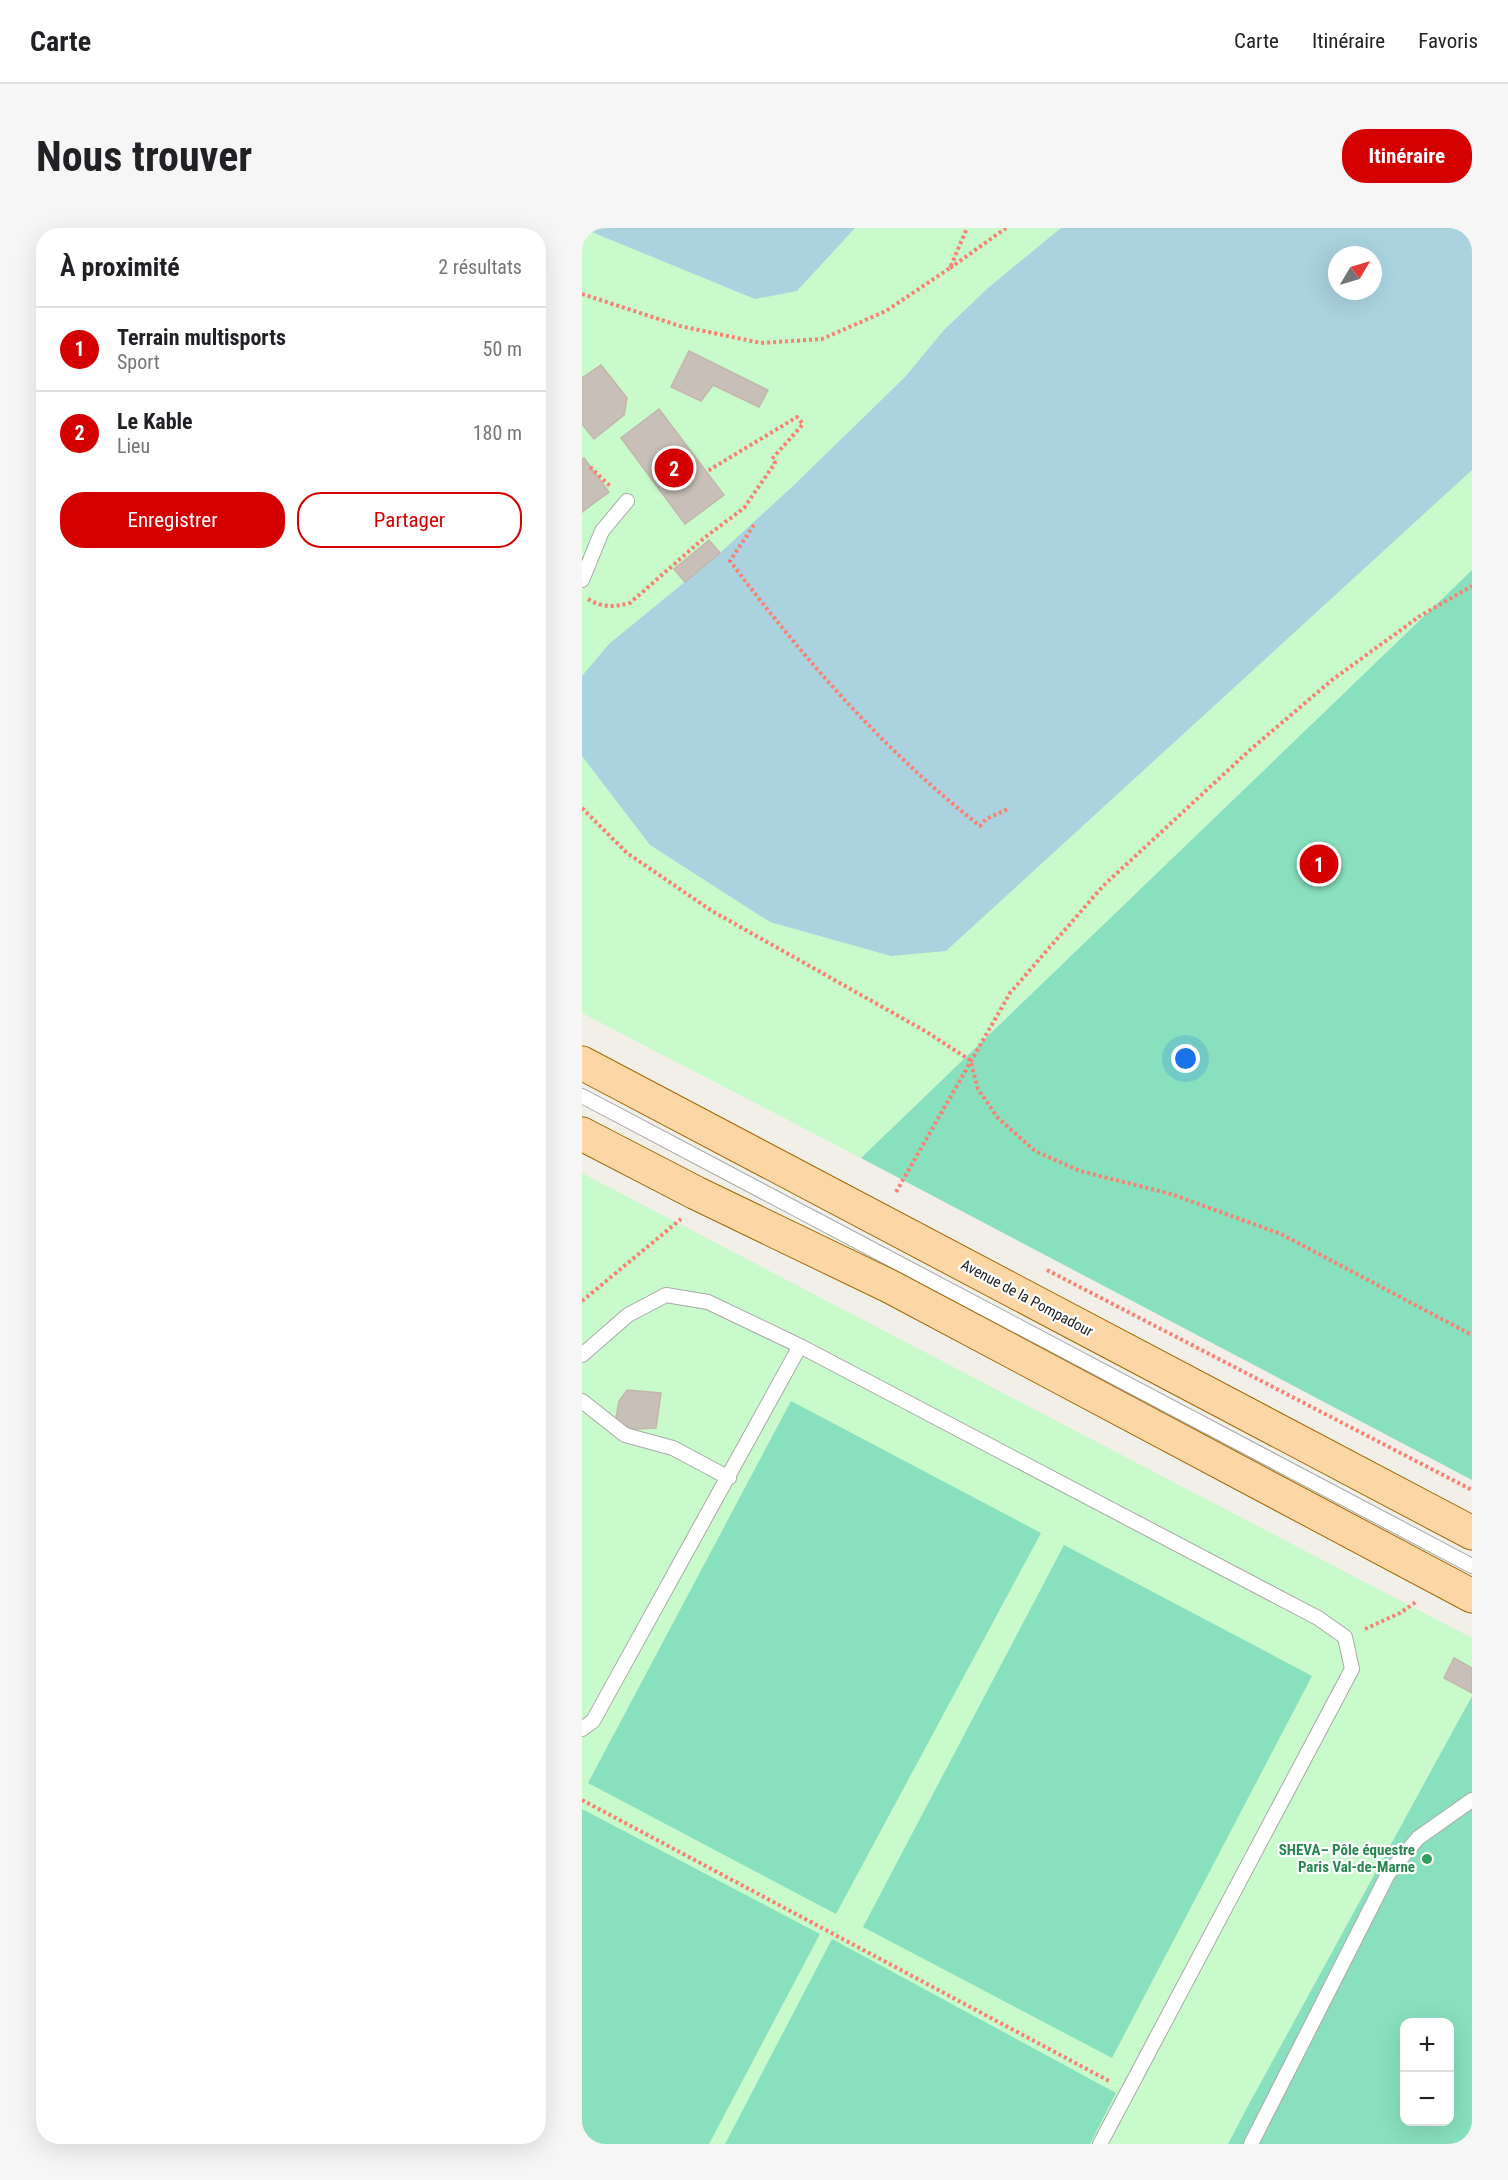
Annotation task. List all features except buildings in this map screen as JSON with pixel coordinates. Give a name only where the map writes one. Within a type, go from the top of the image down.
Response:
[{"type":"main road","name":"Avenue de la Pompadour","points":[[582,1063],[1472,1533]]},
{"type":"main road","points":[[582,1134],[696,1193],[891,1287],[1472,1596]]},
{"type":"lane","points":[[582,580],[602,531],[627,501]]},
{"type":"lane","name":"Avenue de la Pompadour","points":[[582,1096],[1472,1566]]},
{"type":"lane","points":[[584,1349],[628,1315],[666,1295],[708,1302],[800,1346],[1318,1618],[1345,1637],[1352,1669],[1100,2144]]},
{"type":"lane","points":[[582,1729],[593,1722],[800,1346]]},
{"type":"lane","points":[[582,1401],[625,1436],[673,1448],[729,1478]]},
{"type":"lane","points":[[1251,2144],[1388,1874],[1418,1839],[1472,1800]]},
{"type":"path","points":[[950,268],[966,228]]},
{"type":"path","points":[[582,294],[680,326],[761,343],[822,339],[886,311],[1006,228]]},
{"type":"path","points":[[582,596],[598,605],[614,607],[630,603],[704,538],[744,508],[775,463],[772,459],[803,424],[797,417],[706,472]]},
{"type":"path","points":[[590,467],[627,501]]},
{"type":"path","points":[[754,525],[730,561],[830,686],[898,757],[980,826],[986,819],[1008,809]]},
{"type":"path","points":[[896,1192],[1010,993],[1103,886],[1251,749],[1332,681],[1420,616],[1472,586]]},
{"type":"path","points":[[582,808],[627,853],[712,911],[925,1031],[970,1060],[978,1089],[997,1117],[1035,1151],[1080,1171],[1172,1194],[1281,1234],[1472,1335]]},
{"type":"path","points":[[582,1301],[678,1224],[696,1193]]},
{"type":"path","points":[[1345,1637],[1400,1613],[1418,1601]]},
{"type":"path","points":[[582,1800],[1127,2091]]},
{"type":"green space","points":[[582,228],[1472,228],[1472,570],[861,1158],[582,1013]]},
{"type":"green space","points":[[1472,570],[1472,1480],[861,1158]]},
{"type":"green space","points":[[582,1173],[1472,1638],[1472,1696],[1228,2144],[582,2144]]},
{"type":"green space","points":[[791,1401],[1041,1533],[836,1914],[588,1783]]},
{"type":"green space","points":[[1064,1545],[1312,1676],[1112,2058],[863,1927]]},
{"type":"green space","name":"SHEVA– Pôle équestre Paris Val-de-Marne","points":[[1472,1696],[1472,2144],[1228,2144],[1249,2104]]},
{"type":"green space","points":[[582,1809],[820,1934],[709,2144],[582,2144]]},
{"type":"green space","points":[[832,1939],[1116,2093],[1090,2144],[725,2144]]},
{"type":"water","points":[[582,228],[855,228],[797,291],[755,299]]},
{"type":"water","points":[[1061,228],[1472,228],[1472,470],[946,951],[891,956],[770,922],[650,845],[582,756],[582,676],[609,644],[720,553],[793,486],[905,377],[944,330],[988,288]]},
{"type":"place","name":"Le Kable","points":[[674,468]]},
{"type":"place","name":"Terrain multisports","points":[[1319,864]]},
{"type":"place","name":"SHEVA– Pôle équestre Paris Val-de-Marne","points":[[1427,1859]]}]
